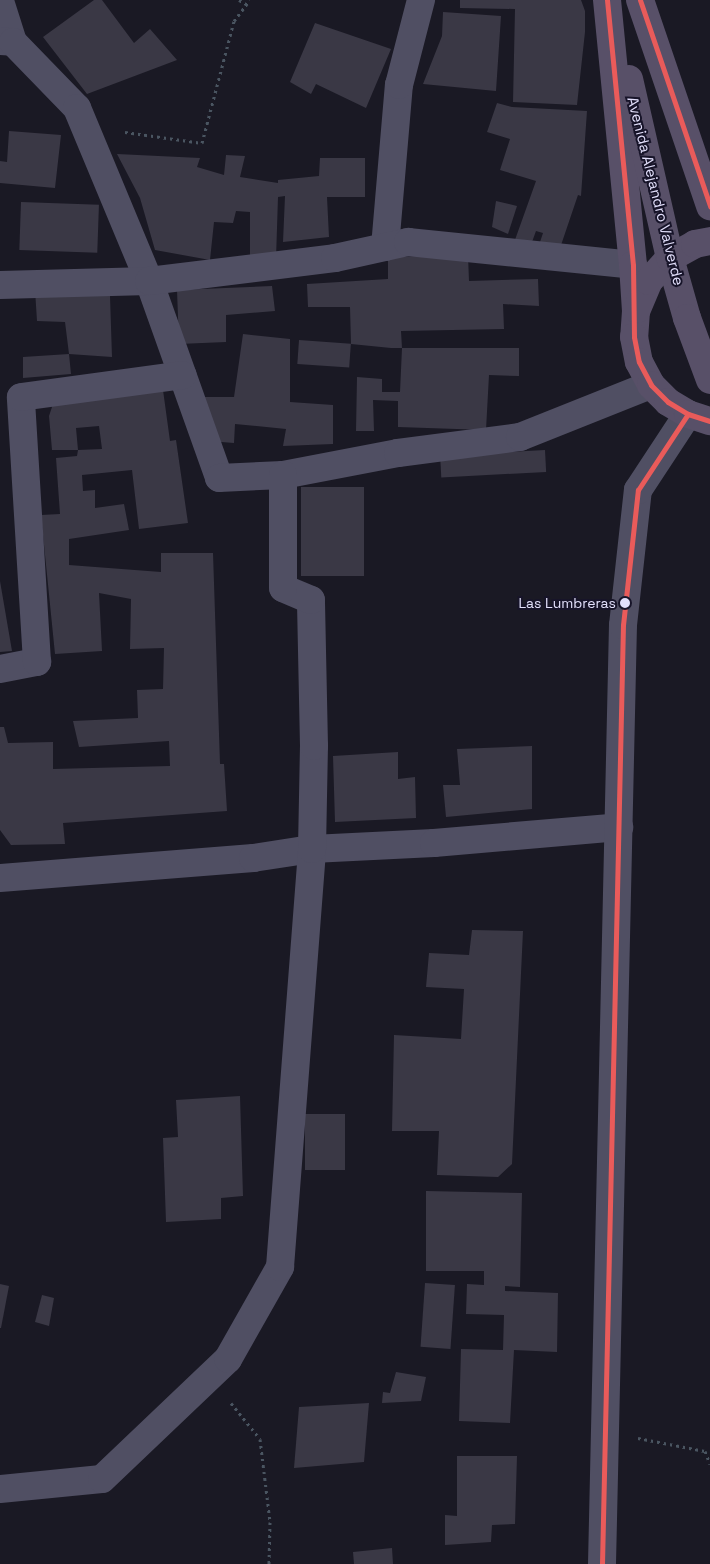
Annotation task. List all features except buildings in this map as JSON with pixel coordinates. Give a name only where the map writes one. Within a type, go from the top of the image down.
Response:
[{"type":"main road","name":"Avenida Alejandro Valverde","points":[[609,0],[670,258],[687,318],[710,380]]},
{"type":"main road","points":[[609,0],[634,265],[636,310],[634,337],[639,362],[652,385],[668,402],[699,417]]},
{"type":"main road","points":[[640,0],[710,206]]},
{"type":"main road","points":[[636,310],[649,281],[670,258],[695,244],[710,242]]},
{"type":"street","points":[[384,247],[399,85],[421,0]]},
{"type":"street","points":[[0,1],[7,42],[76,108],[149,281],[220,478],[283,475],[398,453],[520,437],[652,385]]},
{"type":"street","points":[[0,285],[149,281],[335,258],[408,242],[634,265]]},
{"type":"street","points":[[0,669],[37,662],[21,397],[183,375]]},
{"type":"street","points":[[602,1564],[623,625],[638,490],[699,417]]},
{"type":"street","points":[[0,1489],[102,1479],[228,1359],[280,1267],[312,849],[314,746],[311,600],[283,588],[283,475]]},
{"type":"street","points":[[0,878],[253,858],[312,849],[434,843],[619,827]]},
{"type":"path","points":[[239,0],[245,2]]},
{"type":"path","points":[[84,126],[202,143],[234,21],[245,2],[250,0]]},
{"type":"path","points":[[210,1376],[260,1439],[270,1522],[269,1564]]},
{"type":"path","points":[[605,1431],[710,1451]]},
{"type":"path","points":[[705,1451],[710,1464]]},
{"type":"transit line","points":[[607,0],[633,265],[634,337],[639,362],[651,385],[668,402],[688,414],[710,421]]},
{"type":"transit line","points":[[640,0],[710,206]]},
{"type":"transit line","points":[[602,1564],[623,625],[638,490],[688,414]]},
{"type":"place","name":"Las Lumbreras","points":[[625,603]]}]
